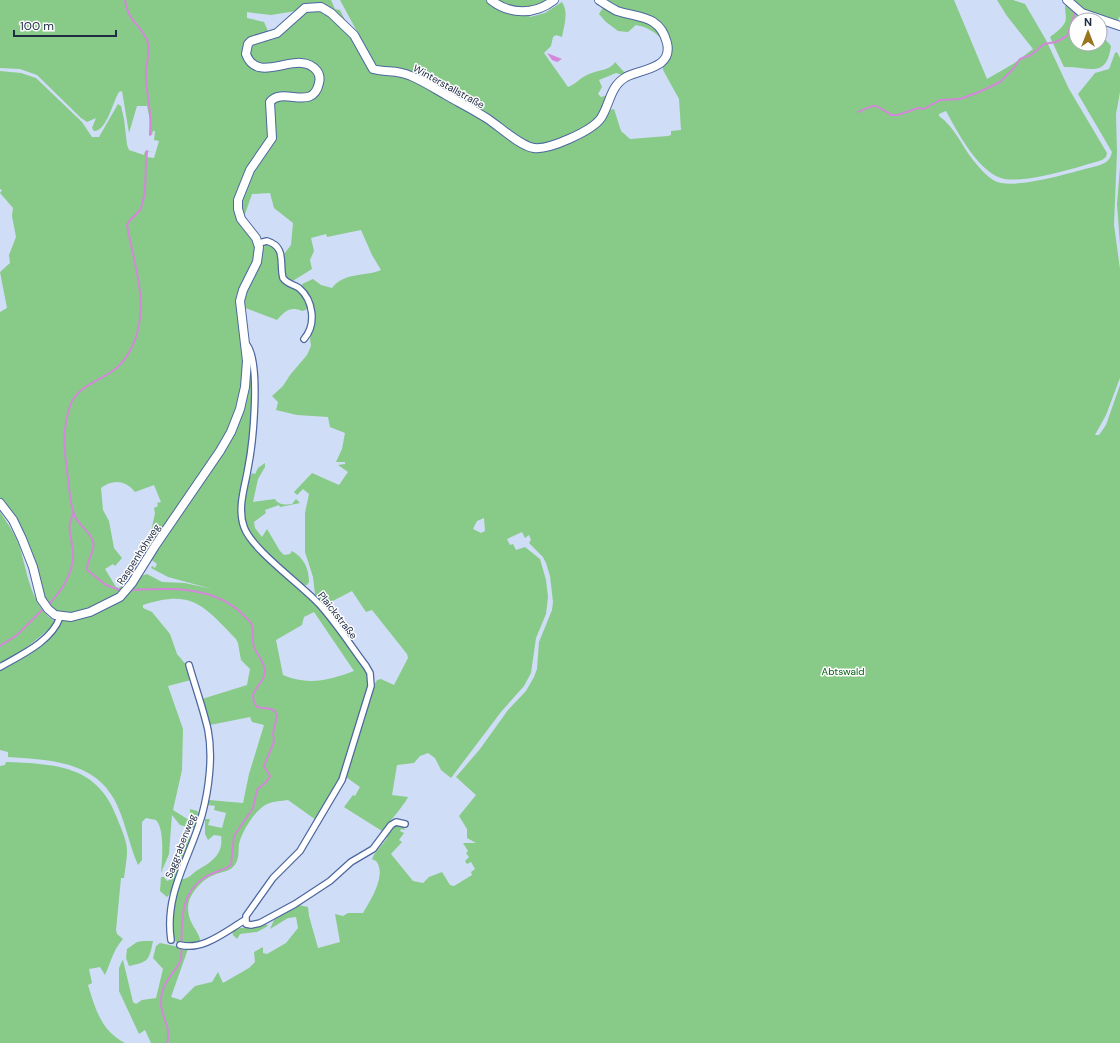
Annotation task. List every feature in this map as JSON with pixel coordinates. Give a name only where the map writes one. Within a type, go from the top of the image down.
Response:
[{"type":"street","points":[[491,0],[506,8],[527,12],[538,10],[554,0]]},
{"type":"street","name":"Winterstallstraße","points":[[259,243],[241,219],[238,200],[250,170],[272,138],[270,102],[279,97],[299,98],[310,96],[318,88],[320,77],[314,68],[302,63],[274,68],[258,67],[248,59],[246,54],[248,44],[251,41],[277,33],[306,8],[320,7],[331,13],[354,35],[373,69],[396,70],[411,75],[486,118],[525,145],[539,148],[558,143],[594,126],[602,116],[618,83],[627,76],[658,66],[665,57],[667,44],[663,33],[655,23],[639,15],[613,9],[599,0]]},
{"type":"street","points":[[1067,0],[1082,13],[1120,26]]},
{"type":"street","points":[[259,243],[267,241],[278,248],[282,258],[283,278],[288,283],[298,287],[308,301],[312,324],[304,339]]},
{"type":"street","name":"Raspenhöhweg","points":[[60,617],[71,617],[90,612],[123,595],[226,440],[236,420],[243,398],[250,363],[240,300],[243,290],[257,262],[259,243]]},
{"type":"street","name":"Plaickstraße","points":[[244,920],[273,878],[300,851],[342,780],[367,701],[371,681],[370,673],[366,666],[326,613],[312,597],[255,545],[244,528],[241,504],[250,459],[255,388],[250,363]]},
{"type":"street","points":[[0,503],[13,520],[22,539],[33,567],[45,606],[60,617],[56,627],[44,638],[19,656],[0,667]]},
{"type":"street","name":"Saggrabenweg","points":[[171,940],[170,903],[175,884],[202,816],[209,758],[208,731],[189,665]]},
{"type":"street","points":[[182,946],[195,946],[205,943],[244,920],[247,925],[256,925],[295,904],[330,881],[352,862],[373,849],[391,825],[396,822],[405,824]]},
{"type":"green space","name":"Abtswald","points":[[0,0],[331,0],[335,9],[340,10],[346,22],[319,3],[310,3],[296,11],[271,15],[247,12],[247,18],[264,22],[272,40],[305,12],[313,10],[321,12],[330,17],[346,31],[363,53],[366,48],[340,0],[488,0],[528,14],[530,17],[545,13],[562,2],[566,15],[562,37],[556,35],[553,37],[551,46],[544,53],[568,87],[591,73],[610,67],[615,62],[625,73],[623,75],[616,73],[599,80],[602,87],[598,94],[601,97],[609,95],[601,115],[583,134],[607,111],[614,109],[621,131],[630,139],[668,136],[671,135],[671,131],[681,130],[679,99],[663,70],[663,66],[669,57],[662,29],[603,0],[954,0],[987,79],[1013,64],[1033,49],[1007,16],[997,0],[1013,0],[1025,4],[1046,40],[1069,89],[1107,153],[1106,157],[1102,160],[1051,174],[1010,180],[1001,178],[992,174],[976,159],[962,139],[946,111],[939,114],[939,116],[949,125],[973,160],[986,174],[995,181],[1016,184],[1075,172],[1100,165],[1109,160],[1112,152],[1078,94],[1095,73],[1109,69],[1115,53],[1117,52],[1120,58],[1120,92],[1116,114],[1117,152],[1114,225],[1120,269],[1120,378],[1106,415],[1095,435],[1099,435],[1106,425],[1120,385],[1120,1043],[151,1043],[145,1030],[139,1034],[119,991],[119,968],[123,960],[133,1002],[136,1004],[142,1000],[156,998],[163,969],[153,958],[156,946],[160,943],[188,949],[171,997],[181,1000],[195,986],[212,982],[218,972],[223,983],[249,968],[255,962],[254,952],[263,947],[263,953],[267,954],[286,943],[298,928],[296,917],[288,918],[270,929],[274,920],[298,905],[308,907],[318,948],[340,942],[335,914],[343,916],[348,913],[363,913],[374,894],[379,880],[379,866],[376,861],[372,859],[387,838],[386,833],[395,825],[403,826],[405,830],[401,829],[400,831],[404,833],[399,840],[402,842],[391,854],[413,881],[423,883],[429,877],[442,872],[450,885],[454,886],[472,875],[471,872],[475,869],[471,862],[467,864],[465,861],[469,857],[466,853],[468,851],[463,843],[476,843],[467,838],[467,829],[459,816],[476,795],[456,777],[480,749],[508,710],[526,691],[534,677],[537,669],[539,642],[552,610],[553,602],[550,576],[543,557],[529,543],[531,540],[529,535],[525,538],[522,532],[507,539],[510,545],[513,544],[516,550],[525,547],[540,559],[546,580],[548,597],[546,614],[536,638],[531,673],[524,686],[501,712],[451,778],[441,770],[435,758],[428,753],[420,756],[414,763],[397,765],[392,795],[408,797],[382,831],[344,807],[353,795],[355,796],[360,787],[346,777],[373,687],[377,680],[381,679],[394,685],[408,658],[407,654],[372,610],[366,612],[352,591],[323,606],[315,594],[313,577],[305,552],[305,513],[309,494],[303,489],[297,495],[294,492],[312,473],[339,485],[348,472],[338,465],[345,464],[345,462],[336,462],[342,449],[345,433],[330,427],[328,417],[297,415],[276,410],[278,402],[272,396],[283,386],[307,355],[311,346],[310,339],[314,323],[302,284],[313,279],[321,285],[332,288],[342,279],[381,270],[372,255],[361,230],[327,237],[326,234],[311,238],[314,251],[310,260],[312,269],[291,282],[284,274],[284,254],[291,245],[293,223],[274,208],[270,193],[252,194],[244,217],[256,246],[252,267],[236,296],[244,360],[244,379],[239,404],[219,447],[147,551],[155,513],[154,508],[158,506],[157,503],[161,502],[154,485],[135,492],[127,485],[119,482],[110,483],[101,488],[103,510],[109,521],[114,548],[122,558],[115,566],[113,564],[105,569],[116,587],[119,588],[128,581],[134,584],[138,577],[147,574],[162,582],[185,583],[212,589],[168,577],[151,568],[152,566],[155,568],[157,564],[149,558],[225,449],[239,423],[246,400],[250,366],[253,384],[252,415],[238,506],[239,519],[244,535],[253,548],[262,557],[310,598],[325,614],[368,672],[368,688],[340,777],[316,820],[288,800],[272,802],[262,807],[250,821],[243,833],[239,844],[237,862],[233,867],[206,879],[198,886],[190,897],[188,908],[189,915],[200,941],[191,944],[178,943],[174,939],[172,923],[180,879],[189,877],[206,865],[215,858],[220,848],[221,836],[214,835],[208,840],[205,834],[205,819],[210,819],[208,825],[222,828],[226,813],[214,810],[215,806],[208,805],[209,800],[243,803],[249,774],[264,725],[252,722],[250,717],[210,725],[202,699],[247,685],[250,669],[241,660],[236,639],[214,617],[196,603],[174,599],[160,600],[143,605],[143,608],[152,612],[170,634],[177,654],[188,667],[191,680],[168,686],[183,729],[182,770],[173,810],[189,820],[192,818],[190,809],[197,811],[200,814],[195,829],[180,825],[172,815],[169,854],[161,873],[162,838],[159,824],[156,820],[146,818],[142,822],[142,860],[138,865],[118,806],[105,786],[94,776],[67,764],[38,759],[8,757],[8,752],[0,750],[0,669],[18,660],[47,640],[63,620],[110,600],[76,613],[63,614],[57,612],[44,596],[37,582],[10,510],[0,498],[0,312],[7,308],[0,272],[10,263],[9,255],[16,237],[12,216],[13,208],[0,193],[2,190],[0,189],[0,71],[21,73],[36,78],[82,122],[92,137],[99,137],[118,104],[121,106],[129,150],[144,155],[145,151],[152,152],[148,152],[147,157],[154,158],[159,141],[154,140],[155,131],[153,131],[152,135],[149,135],[150,120],[147,106],[137,106],[129,133],[122,91],[119,92],[103,126],[99,130],[94,131],[92,128],[96,118],[87,122],[81,118],[37,75],[20,69],[0,68]],"holes":[[[484,518],[485,531],[481,533],[473,529],[477,521]],[[314,612],[354,671],[328,679],[310,681],[283,675],[276,640],[302,625],[304,617]]]},
{"type":"green space","points":[[495,0],[551,0],[535,7],[523,9]]},
{"type":"green space","points":[[1070,0],[1120,0],[1120,16],[1117,22],[1108,19],[1108,12],[1088,12]]},
{"type":"green space","points":[[1066,2],[1077,12],[1068,12],[1068,52],[1108,52],[1108,43],[1111,46],[1109,57],[1101,67],[1089,69],[1064,67],[1050,37],[1060,29],[1066,21]]},
{"type":"green space","points":[[604,6],[654,26],[663,41],[648,29],[636,25],[628,32],[618,31],[606,22],[599,14]]},
{"type":"green space","points":[[1120,167],[1120,245],[1117,204]]},
{"type":"green space","points":[[265,245],[271,245],[278,251],[280,271],[301,294],[308,306],[306,310],[288,310],[277,320],[243,307],[244,297]]},
{"type":"green space","points":[[265,463],[265,467],[258,479],[253,502],[275,499],[280,503],[292,504],[296,499],[300,503],[280,507],[279,505],[265,510],[266,513],[254,522],[255,528],[262,537],[267,529],[284,555],[290,554],[292,551],[303,560],[308,572],[309,582],[307,585],[303,585],[271,557],[253,537],[247,526],[244,512],[247,485],[252,473],[255,474],[258,468]]},
{"type":"green space","points":[[0,512],[19,545],[35,598],[48,616],[56,622],[30,645],[0,664]]},
{"type":"green space","points":[[6,762],[41,764],[73,771],[99,787],[109,800],[117,818],[127,847],[124,878],[121,878],[116,930],[117,934],[123,939],[114,952],[105,975],[100,967],[89,969],[92,983],[88,985],[100,1018],[110,1032],[125,1043],[0,1043],[0,766],[5,765]]},
{"type":"green space","points":[[189,836],[191,839],[189,845],[170,894],[167,897],[160,891],[161,877],[164,877],[167,881],[169,880],[174,865],[183,846],[185,847]]},
{"type":"green space","points":[[266,924],[268,926],[257,932],[240,934],[237,939],[233,935],[232,930],[236,928],[254,928]]},
{"type":"green space","points":[[153,941],[149,957],[144,962],[129,966],[126,958],[127,949],[137,942]]},
{"type":"shaded area","points":[[547,53],[562,59],[557,62],[552,60]]},
{"type":"waterway","points":[[125,0],[129,14],[144,34],[148,43],[149,51],[146,78],[151,127],[150,135]]},
{"type":"waterway","points":[[858,112],[875,106],[891,115],[898,115],[918,108],[924,109],[940,100],[960,99],[1000,82],[1014,68],[1020,59],[1031,55],[1044,44],[1056,42],[1067,36],[1075,13],[1067,4]]},
{"type":"waterway","points":[[120,590],[106,585],[87,570],[94,545],[89,534],[75,517],[73,510],[70,498],[64,437],[70,406],[77,394],[87,386],[115,370],[121,364],[132,347],[138,332],[141,301],[137,271],[127,225],[140,210],[143,201],[147,151]]},
{"type":"waterway","points":[[48,605],[63,587],[70,573],[73,558],[70,522],[74,513]]},
{"type":"waterway","points":[[133,590],[188,590],[214,596],[227,602],[238,610],[251,623],[253,629],[254,647],[265,669],[264,677],[254,692],[254,701],[257,707],[271,709],[275,711],[277,716],[273,733],[274,742],[264,766],[270,776],[268,780],[257,790],[253,808],[234,836],[231,865],[207,876],[195,885],[185,904],[182,926],[181,960],[165,984],[161,1001],[162,1012],[168,1032],[167,1043]]},
{"type":"waterway","points":[[0,646],[17,635],[44,608]]}]
